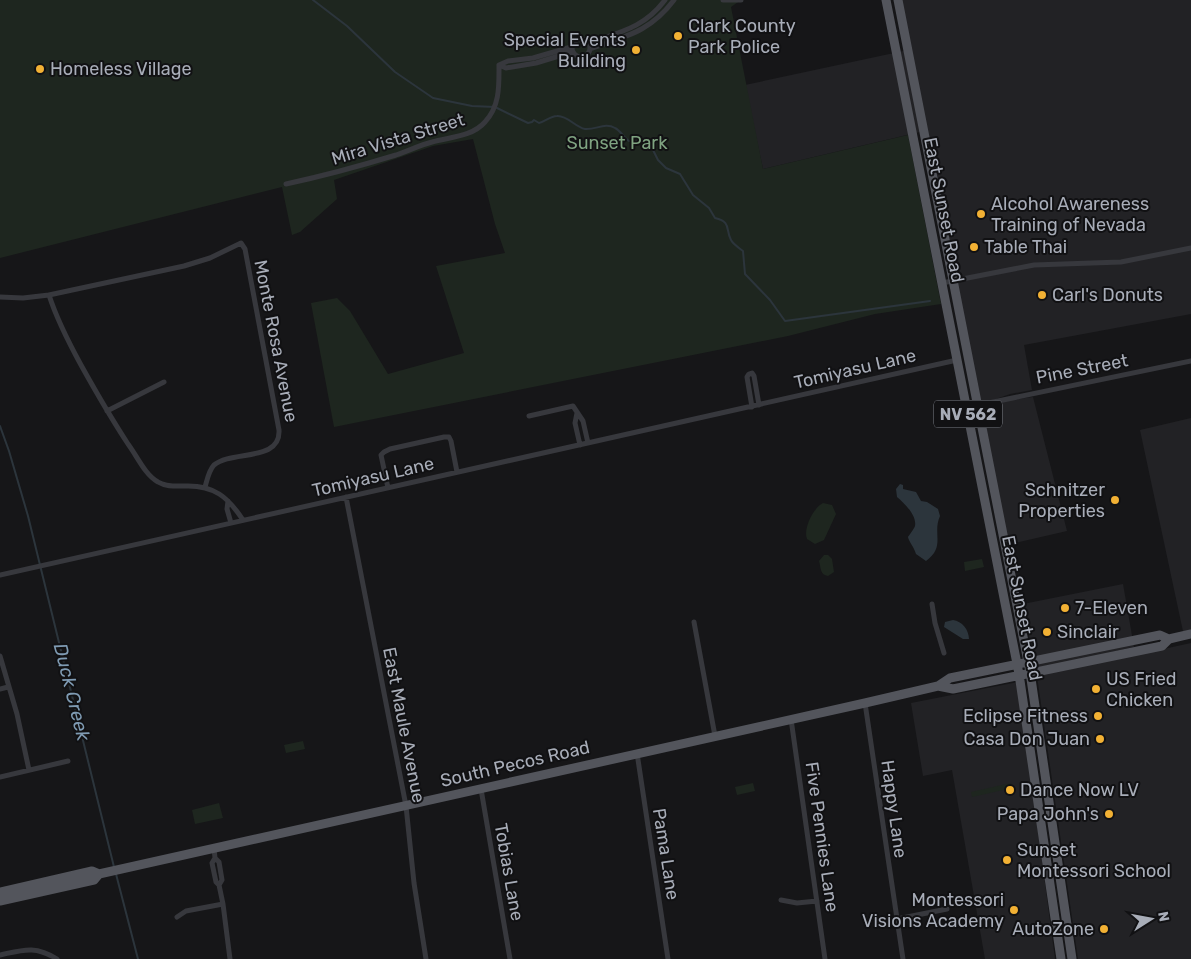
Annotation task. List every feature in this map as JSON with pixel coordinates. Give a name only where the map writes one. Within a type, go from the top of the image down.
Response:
[{"type":"main road","name":"East Sunset Road","points":[[886,0],[1018,669],[1060,959]]},
{"type":"main road","name":"East Sunset Road","points":[[898,0],[1030,672],[1072,959]]},
{"type":"main road","points":[[919,166],[931,164]]},
{"type":"main road","points":[[957,360],[963,362],[973,403],[978,405]]},
{"type":"main road","points":[[967,407],[981,450],[986,474],[991,482],[994,481]]},
{"type":"main road","points":[[982,484],[989,490],[996,524],[1006,545]]},
{"type":"main road","name":"South Pecos Road","points":[[0,892],[92,871],[100,875],[124,868],[865,703],[938,686],[950,678],[1018,669],[1030,672],[1162,646],[1169,639],[1191,634]]},
{"type":"main road","name":"South Pecos Road","points":[[1018,669],[1028,662],[1160,635],[1169,639]]},
{"type":"main road","points":[[1034,775],[1039,782],[1044,808],[1049,818],[1052,819]]},
{"type":"main road","points":[[1041,827],[1046,827],[1054,854],[1058,860]]},
{"type":"main road","points":[[0,901],[94,880],[100,875]]},
{"type":"street","name":"Mira Vista Street","points":[[665,0],[642,23],[624,32],[589,43],[585,39],[578,38],[573,42],[572,49],[578,57],[584,57],[590,49],[636,33],[658,20],[674,0]]},
{"type":"street","points":[[723,0],[741,0]]},
{"type":"street","points":[[589,43],[590,49]]},
{"type":"street","name":"Mira Vista Street","points":[[286,184],[316,178],[431,142],[470,133],[480,128],[495,107],[499,90],[499,65],[508,60],[533,58],[572,49]]},
{"type":"street","name":"Monte Rosa Avenue","points":[[50,296],[184,266],[210,258],[241,243],[245,249],[278,420],[279,436],[274,446],[269,450],[230,458],[215,464],[211,469],[205,487]]},
{"type":"street","points":[[942,283],[1034,265],[1121,262],[1191,248]]},
{"type":"street","points":[[0,297],[50,296],[66,337],[107,411],[148,474],[159,483],[173,486],[198,485],[212,489],[228,501],[243,520]]},
{"type":"street","name":"Tomiyasu Lane","points":[[0,575],[957,360]]},
{"type":"street","name":"Pine Street","points":[[978,405],[1191,361]]},
{"type":"street","points":[[752,406],[746,376],[752,373],[759,405]]},
{"type":"street","points":[[107,411],[164,382]]},
{"type":"street","points":[[529,416],[573,406],[583,421],[588,443]]},
{"type":"street","points":[[577,413],[575,423],[580,445]]},
{"type":"street","points":[[388,488],[381,456],[390,448],[444,436],[449,437],[458,472]]},
{"type":"street","name":"East Maule Avenue","points":[[346,497],[406,806],[414,883],[426,959]]},
{"type":"street","points":[[228,501],[227,509],[231,523]]},
{"type":"street","points":[[932,604],[935,623],[944,653]]},
{"type":"street","points":[[694,622],[715,736]]},
{"type":"street","points":[[0,656],[17,714],[29,770]]},
{"type":"street","points":[[0,689],[8,687]]},
{"type":"street","name":"Happy Lane","points":[[865,703],[903,959]]},
{"type":"street","name":"Five Pennies Lane","points":[[791,719],[825,959]]},
{"type":"street","name":"Pama Lane","points":[[637,753],[668,959]]},
{"type":"street","points":[[0,777],[68,761]]},
{"type":"street","name":"Tobias Lane","points":[[481,789],[510,959]]},
{"type":"street","points":[[214,848],[215,858],[212,863],[223,904],[230,959]]},
{"type":"street","points":[[781,900],[797,903],[817,901]]},
{"type":"street","points":[[177,917],[186,911],[223,904]]},
{"type":"street","points":[[897,920],[947,909]]},
{"type":"street","points":[[0,955],[37,949],[57,959]]},
{"type":"shaded area","points":[[898,0],[1191,0],[1191,314],[1024,345],[1032,390],[1010,394],[982,404],[1033,397],[1067,531],[1006,545],[924,131],[763,169],[745,85],[908,50]]},
{"type":"shaded area","points":[[1191,418],[1191,634],[1184,636],[1140,430]]},
{"type":"shaded area","points":[[900,484],[903,485],[903,489],[916,492],[921,501],[927,502],[938,509],[940,516],[936,550],[926,561],[916,554],[908,537],[915,526],[915,522],[909,510],[897,497],[896,489]]},
{"type":"shaded area","points":[[1123,584],[1134,647],[1107,653],[1108,661],[1191,643],[1191,959],[1078,959],[1038,683],[1023,604]]},
{"type":"shaded area","points":[[953,620],[964,626],[968,632],[969,639],[963,639],[944,627],[945,622]]},
{"type":"shaded area","points":[[1018,682],[1055,959],[985,959],[952,770],[923,776],[911,703]]},
{"type":"green space","name":"Sunset Park","points":[[0,0],[741,0],[731,7],[763,169],[908,135],[941,304],[875,314],[788,336],[334,427],[311,303],[337,298],[350,311],[388,374],[464,353],[436,266],[505,253],[495,224],[473,139],[433,146],[334,180],[337,199],[300,232],[292,235],[282,187],[0,258]]},
{"type":"green space","points":[[823,503],[832,505],[836,514],[824,540],[815,544],[807,539],[806,530],[812,514]]},
{"type":"green space","points":[[824,555],[828,555],[832,559],[834,572],[828,576],[822,573],[819,561]]},
{"type":"green space","points":[[982,559],[984,567],[965,571],[964,562]]},
{"type":"green space","points":[[303,741],[305,749],[286,753],[284,745]]},
{"type":"green space","points":[[753,783],[755,791],[737,795],[735,787]]},
{"type":"green space","points":[[1011,783],[1012,788],[972,797],[971,792]]},
{"type":"green space","points":[[219,803],[223,818],[195,824],[192,810]]},
{"type":"waterway","points":[[313,0],[347,26],[395,72],[433,98],[472,106],[495,107],[528,123],[534,120],[539,123],[552,117],[561,116],[585,129],[611,126],[617,129],[629,141],[647,143],[651,146],[658,160],[666,168],[680,174],[693,195],[709,208],[715,218],[726,224],[732,241],[743,251],[745,274],[770,300],[785,321],[930,301]]},
{"type":"waterway","name":"Duck Creek","points":[[0,426],[28,516],[114,867]]},
{"type":"waterway","name":"Duck Creek","points":[[116,874],[138,959]]},
{"type":"place","name":"Clark County Park Police","points":[[678,36]]},
{"type":"place","name":"Special Events Building","points":[[636,50]]},
{"type":"place","name":"Homeless Village","points":[[40,69]]},
{"type":"place","name":"Alcohol Awareness Training of Nevada","points":[[981,214]]},
{"type":"place","name":"Table Thai","points":[[974,247]]},
{"type":"place","name":"Carl's Donuts","points":[[1042,295]]},
{"type":"place","name":"Schnitzer Properties","points":[[1115,500]]},
{"type":"place","name":"7-Eleven","points":[[1065,608]]},
{"type":"place","name":"Sinclair","points":[[1047,632]]},
{"type":"place","name":"US Fried Chicken","points":[[1096,689]]},
{"type":"place","name":"Eclipse Fitness","points":[[1098,716]]},
{"type":"place","name":"Casa Don Juan","points":[[1100,739]]},
{"type":"place","name":"Dance Now LV","points":[[1010,790]]},
{"type":"place","name":"Papa John's","points":[[1109,814]]},
{"type":"place","name":"Sunset Montessori School","points":[[1007,860]]},
{"type":"place","name":"Montessori Visions Academy","points":[[1014,910]]},
{"type":"place","name":"AutoZone","points":[[1104,929]]}]
